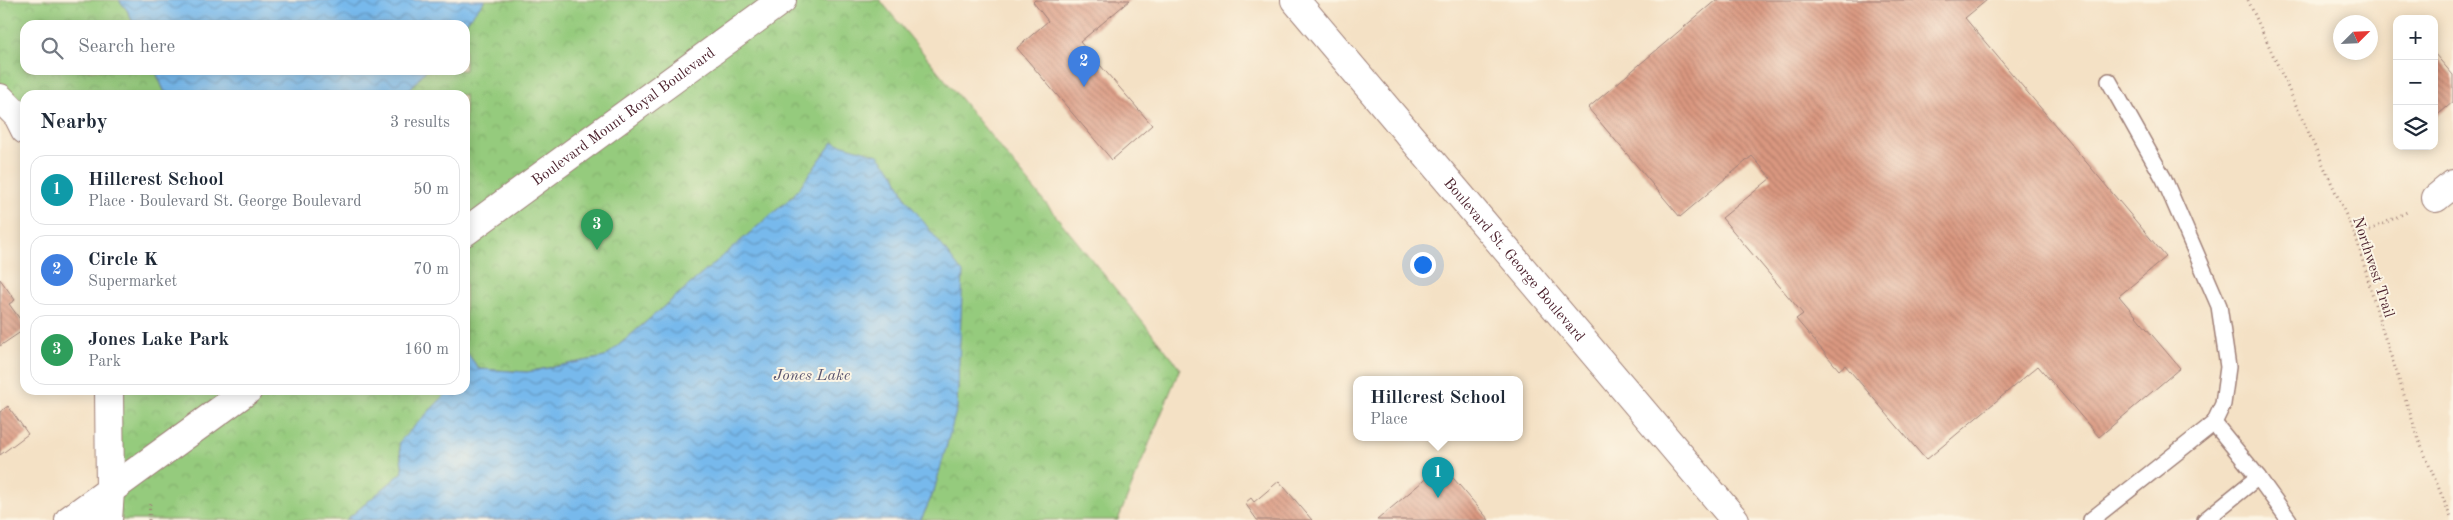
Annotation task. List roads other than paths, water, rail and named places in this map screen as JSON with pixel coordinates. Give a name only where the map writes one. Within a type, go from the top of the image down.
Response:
[{"type":"street","name":"Boulevard Mount Royal Boulevard","points":[[470,228],[782,0]]},
{"type":"street","name":"Boulevard St. George Boulevard","points":[[1295,0],[1735,520]]},
{"type":"street","points":[[0,98],[20,120]]},
{"type":"street","points":[[108,520],[110,491],[109,395]]},
{"type":"street","points":[[69,520],[241,395]]},
{"type":"lane","points":[[2091,520],[2214,423],[2223,404],[2228,368],[2219,306],[2164,179],[2109,81]]},
{"type":"lane","points":[[2214,423],[2258,477],[2288,520]]},
{"type":"lane","points":[[2205,520],[2258,477]]},
{"type":"water","points":[[119,0],[485,0],[468,20],[132,20]]},
{"type":"water","points":[[157,75],[422,75],[409,90],[164,90]]},
{"type":"water","name":"Jones Lake","points":[[833,142],[878,155],[894,173],[906,199],[963,273],[957,408],[934,491],[921,520],[346,520],[403,472],[399,442],[445,395],[470,395],[470,357],[479,369],[527,372],[605,357],[793,196]]},
{"type":"place","name":"Circle K","points":[[1084,87]]},
{"type":"place","name":"Jones Lake Park","points":[[597,250]]},
{"type":"place","name":"Hillcrest School","points":[[1438,498]]}]
